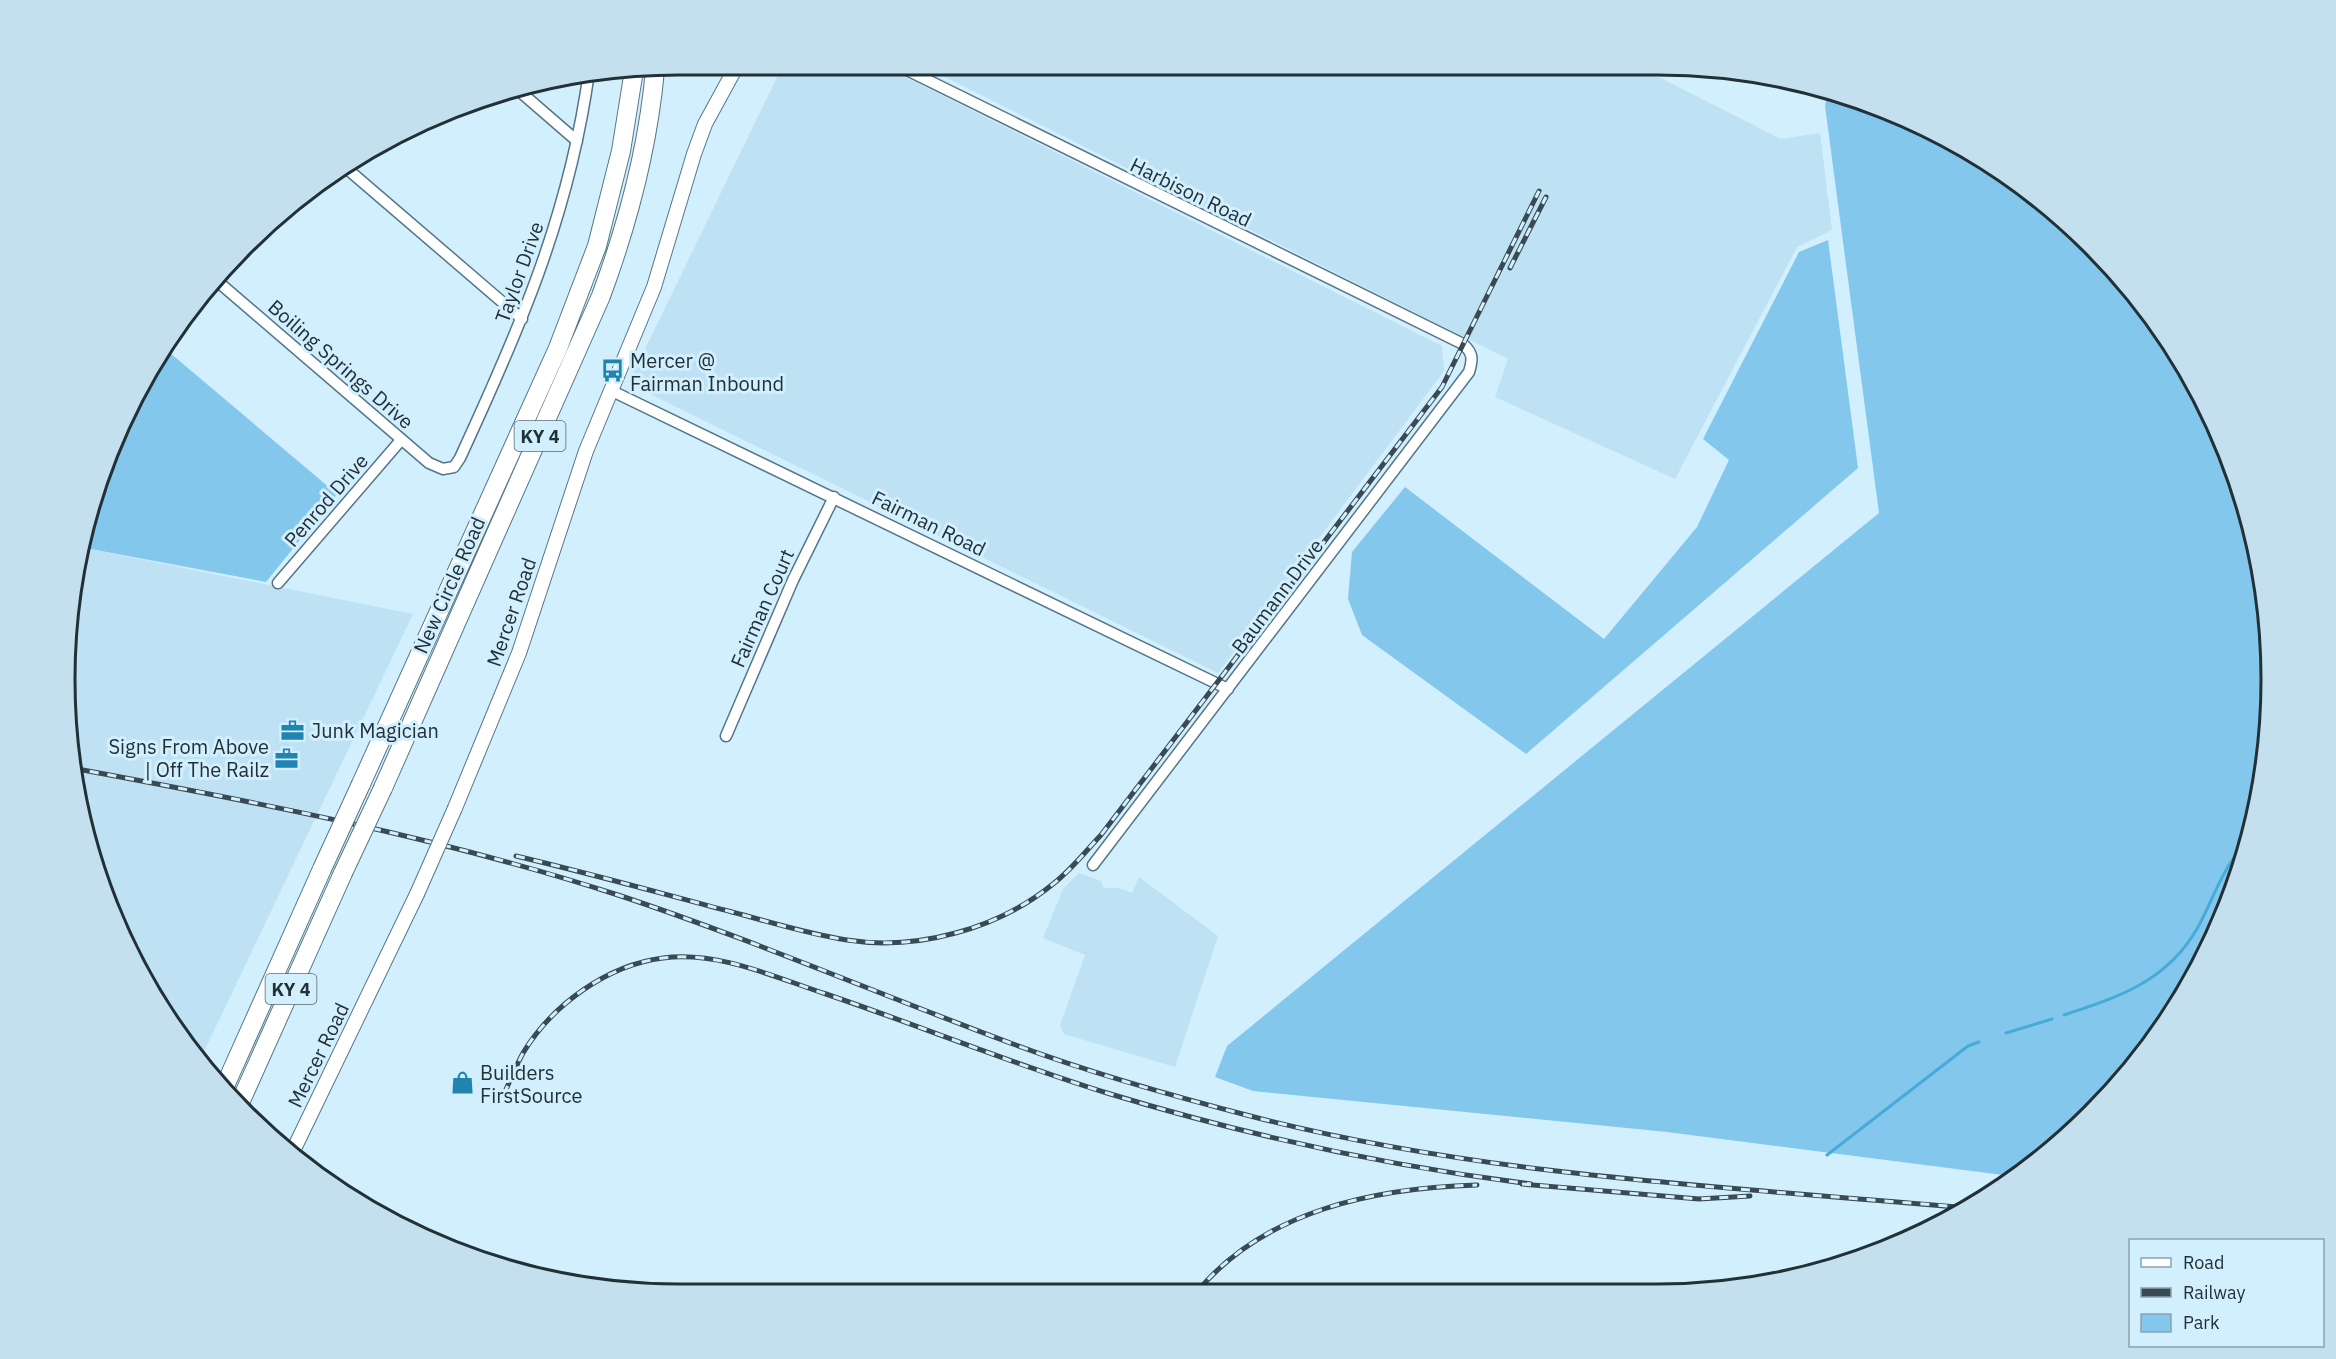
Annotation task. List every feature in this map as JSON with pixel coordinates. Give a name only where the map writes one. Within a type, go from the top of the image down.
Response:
[{"type":"highway","name":"New Circle Road","points":[[243,1097],[383,788],[601,296],[618,250],[634,192],[646,134],[654,76]]},
{"type":"highway","name":"New Circle Road","points":[[228,1081],[558,348],[597,246],[621,151],[633,77]]},
{"type":"street","name":"Mercer Road","points":[[295,1146],[417,894],[516,664],[570,492],[654,287],[698,144],[732,75]]},
{"type":"street","name":"Harbison Road","points":[[916,75],[1463,344]]},
{"type":"street","name":"Taylor Drive","points":[[446,469],[454,467],[460,458],[522,318],[561,212],[578,141],[587,82]]},
{"type":"street","points":[[525,96],[578,141]]},
{"type":"street","points":[[351,172],[522,318]]},
{"type":"street","name":"Boiling Springs Drive","points":[[222,285],[429,463],[446,469]]},
{"type":"street","name":"Baumann Drive","points":[[1093,866],[1469,372],[1472,359],[1470,351],[1463,344]]},
{"type":"street","name":"Fairman Road","points":[[612,391],[834,496],[1228,689]]},
{"type":"street","name":"Penrod Drive","points":[[278,584],[401,440]]},
{"type":"street","name":"Fairman Court","points":[[726,736],[793,580],[834,496]]},
{"type":"shaded area","points":[[778,75],[901,75],[1442,346],[1444,371],[1218,673],[638,388],[631,378]]},
{"type":"shaded area","points":[[941,75],[1655,75],[1781,139],[1820,133],[1832,230],[1797,247],[1675,479],[1495,397],[1508,359]]},
{"type":"shaded area","points":[[90,549],[413,614],[204,1052],[177,1015],[137,947],[107,874],[89,806],[91,800],[88,799],[80,758],[75,680],[80,601]]},
{"type":"shaded area","points":[[1079,873],[1101,881],[1104,888],[1119,888],[1132,893],[1139,877],[1218,936],[1175,1067],[1064,1034],[1060,1025],[1085,955],[1043,938],[1063,889]]},
{"type":"green space","points":[[1826,100],[1851,107],[1924,137],[1992,177],[2055,225],[2111,281],[2159,344],[2199,412],[2215,448],[2240,523],[2256,601],[2260,640],[2260,719],[2249,797],[2229,874],[2199,947],[2180,982],[2136,1047],[2111,1078],[2055,1134],[2002,1175],[1667,1132],[1253,1091],[1215,1077],[1227,1046],[1879,513],[1825,106]]},
{"type":"green space","points":[[1828,240],[1858,468],[1526,754],[1362,635],[1348,599],[1352,552],[1405,487],[1604,639],[1697,527],[1729,460],[1703,439],[1799,252]]},
{"type":"green space","points":[[171,354],[337,494],[266,582],[90,549],[107,485],[121,448],[137,412]]},
{"type":"waterway","points":[[2064,1015],[2123,993],[2157,974],[2172,961],[2186,946],[2198,927],[2233,859]]},
{"type":"waterway","points":[[2006,1033],[2052,1019]]},
{"type":"waterway","points":[[1827,1155],[1968,1046],[1979,1042]]},
{"type":"railway","points":[[516,856],[803,931],[874,943],[928,939],[956,933],[982,924],[1031,900],[1066,873],[1101,835],[1442,387],[1539,191]]},
{"type":"railway","points":[[1510,268],[1546,197]]},
{"type":"railway","points":[[82,770],[347,822],[551,874],[717,930],[1043,1055],[1196,1102],[1258,1118],[1346,1138],[1523,1167],[1701,1186],[1952,1207]]},
{"type":"railway","points":[[504,1094],[523,1053],[535,1035],[549,1019],[583,990],[602,978],[642,962],[663,958],[705,958],[766,973],[1037,1070],[1159,1108],[1264,1136],[1370,1158],[1531,1184]]},
{"type":"railway","points":[[1522,1184],[1699,1199],[1750,1196]]},
{"type":"railway","points":[[1205,1284],[1223,1265],[1254,1242],[1288,1223],[1324,1209],[1400,1191],[1477,1185]]},
{"type":"place","name":"Mercer @ Fairman Inbound","points":[[612,371]]},
{"type":"place","name":"Junk Magician","points":[[293,730]]},
{"type":"place","name":"Signs From Above | Off The Railz","points":[[287,758]]},
{"type":"place","name":"Builders FirstSource","points":[[462,1083]]}]
